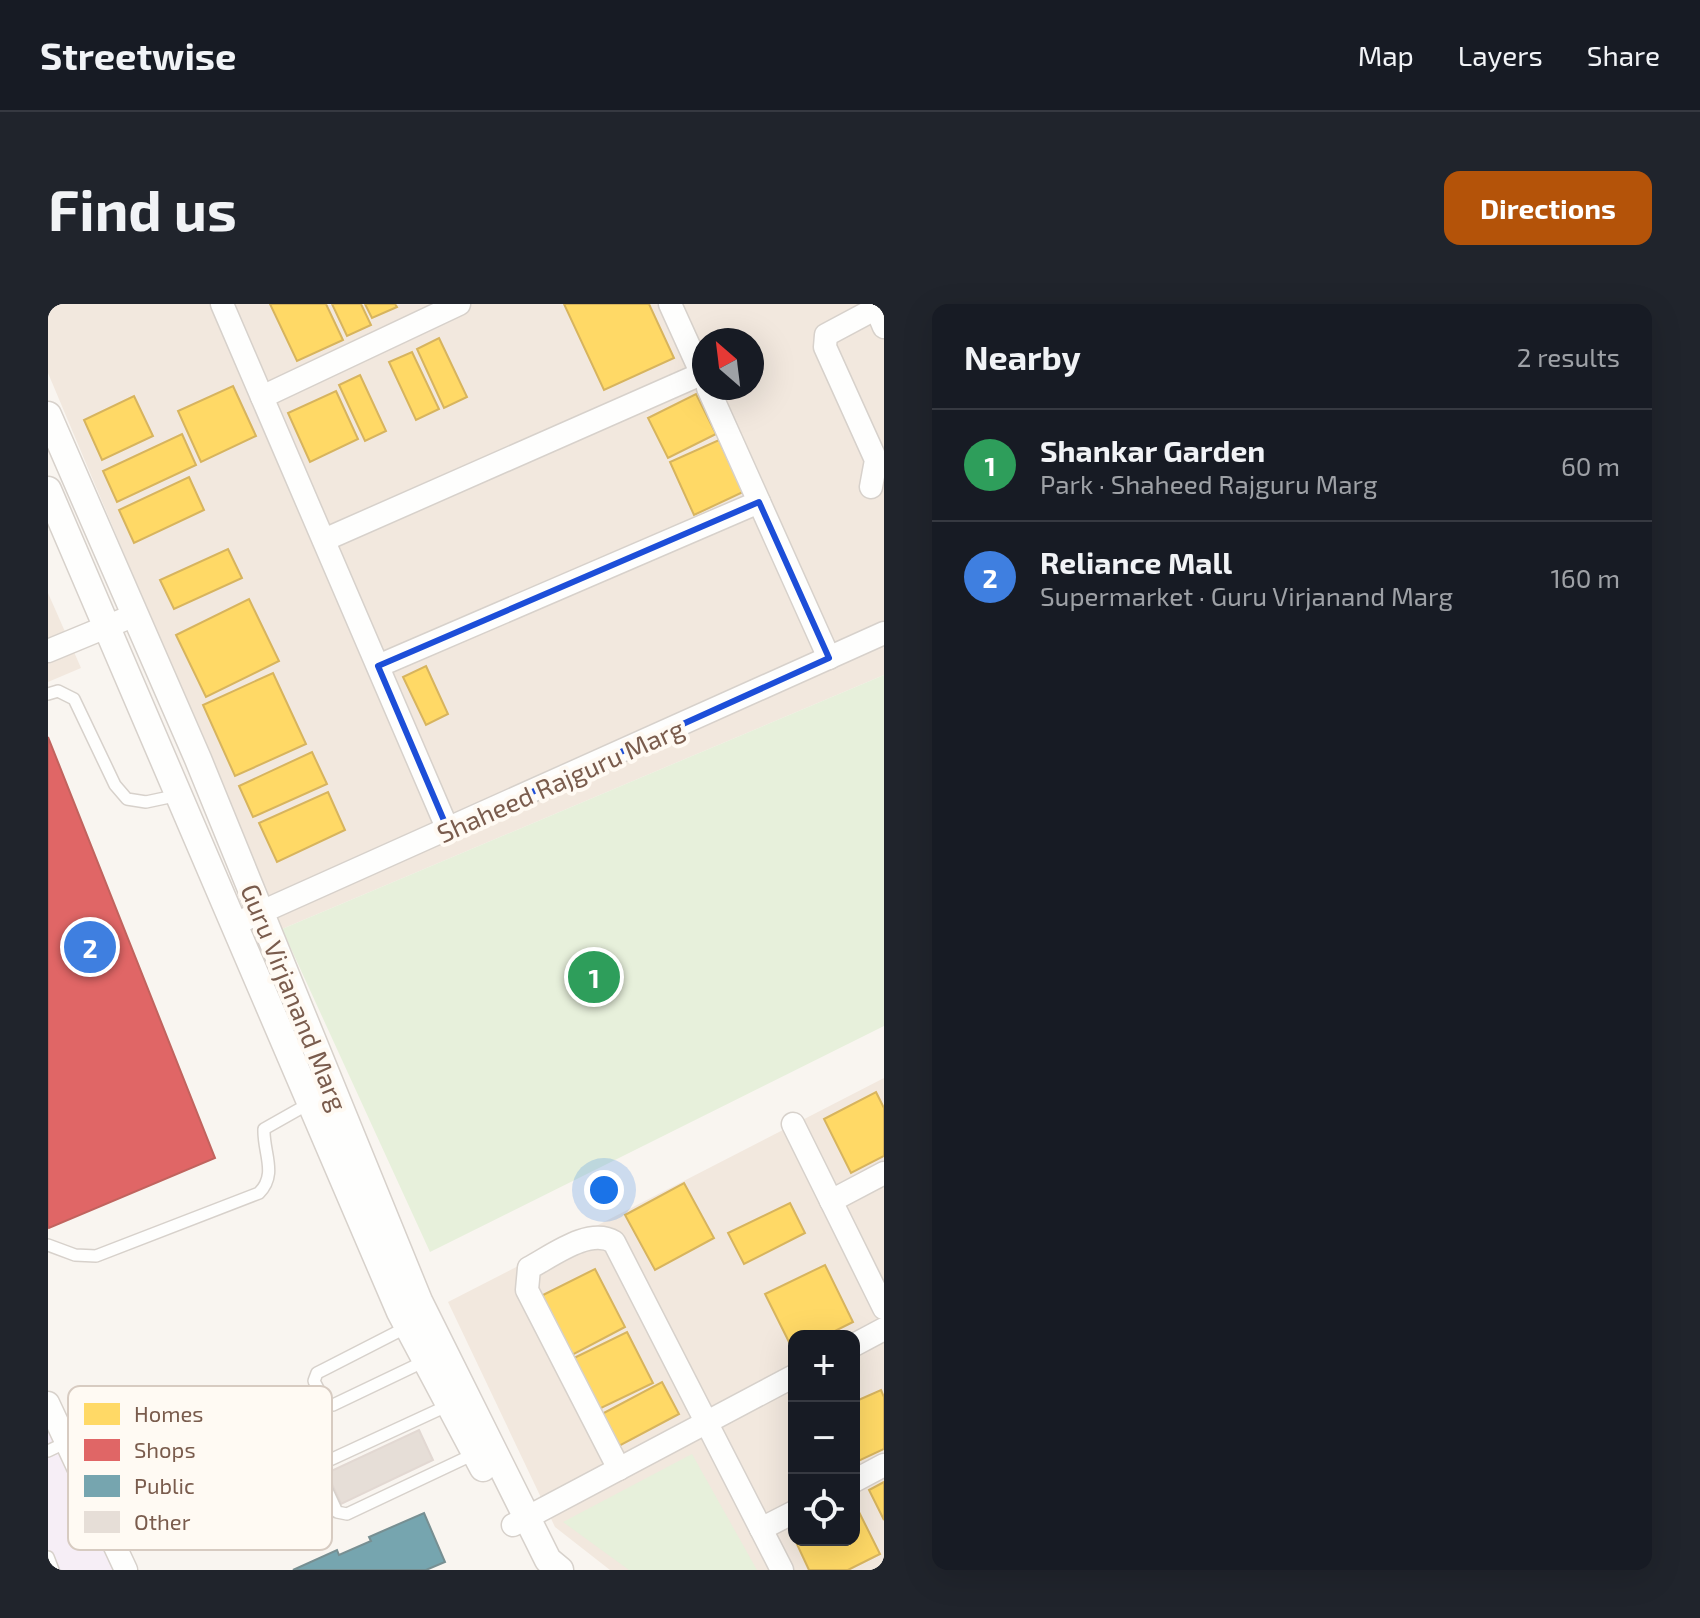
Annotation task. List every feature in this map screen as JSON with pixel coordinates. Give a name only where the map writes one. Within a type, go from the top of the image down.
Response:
[{"type":"street","points":[[222,304],[448,830]]},
{"type":"street","points":[[262,397],[459,304]]},
{"type":"street","points":[[670,304],[692,353]]},
{"type":"street","points":[[871,487],[876,460],[825,347],[826,335],[832,329],[881,313]]},
{"type":"street","points":[[324,540],[692,385]]},
{"type":"street","points":[[713,400],[829,658]]},
{"type":"street","name":"Guru Virjanand Marg","points":[[48,415],[261,913],[419,1301],[520,1522]]},
{"type":"street","name":"Guru Virjanand Marg","points":[[48,490],[407,1327],[475,1453],[546,1568]]},
{"type":"street","points":[[378,666],[759,502]]},
{"type":"street","points":[[48,651],[135,615]]},
{"type":"street","name":"Shaheed Rajguru Marg","points":[[234,924],[884,633]]},
{"type":"street","points":[[793,1124],[884,1308]]},
{"type":"street","points":[[831,1201],[884,1173]]},
{"type":"street","points":[[619,1469],[527,1290],[529,1268],[591,1237],[603,1235],[614,1242],[782,1570]]},
{"type":"street","points":[[860,1342],[884,1329]]},
{"type":"street","points":[[520,1522],[788,1379]]},
{"type":"street","points":[[48,1403],[57,1447],[68,1467]]},
{"type":"street","points":[[860,1478],[884,1465]]},
{"type":"street","points":[[761,1529],[788,1515]]},
{"type":"street","points":[[115,1550],[126,1570]]},
{"type":"lane","points":[[48,694],[58,691],[74,699],[115,785],[127,799],[146,802],[180,795]]},
{"type":"lane","points":[[48,1245],[75,1255],[96,1256],[259,1193],[268,1184],[270,1174],[264,1129],[311,1103]]},
{"type":"lane","points":[[317,1386],[314,1381],[317,1373],[407,1327]]},
{"type":"lane","points":[[332,1405],[426,1361]]},
{"type":"lane","points":[[332,1459],[449,1405]]},
{"type":"lane","points":[[332,1501],[337,1512],[347,1514],[475,1453]]},
{"type":"lane","points":[[48,1557],[53,1570]]},
{"type":"highlighted area","points":[[759,502],[829,658],[448,830],[378,666]]},
{"type":"shaded area","points":[[48,304],[884,304],[884,675],[282,929],[48,373]]},
{"type":"shaded area","points":[[48,593],[81,668],[48,682]]},
{"type":"shaded area","points":[[884,1078],[884,1570],[610,1570],[555,1527],[448,1302]]},
{"type":"shaded area","points":[[48,1430],[68,1473],[68,1550],[104,1550],[113,1570],[48,1570]]},
{"type":"green space","points":[[884,675],[884,1026],[430,1252],[282,929]]},
{"type":"green space","points":[[692,1454],[757,1570],[629,1570],[563,1522]]},
{"type":"building: Homes","points":[[270,304],[326,304],[343,340],[297,361]]},
{"type":"building: Homes","points":[[332,304],[361,304],[371,325],[347,336]]},
{"type":"building: Homes","points":[[365,304],[395,304],[397,307],[372,318]]},
{"type":"building: Homes","points":[[564,304],[649,304],[674,358],[604,390]]},
{"type":"building: Homes","points":[[439,338],[467,397],[444,408],[417,349]]},
{"type":"building: Homes","points":[[412,352],[439,409],[416,420],[389,362]]},
{"type":"building: Homes","points":[[360,375],[386,431],[365,441],[339,385]]},
{"type":"building: Homes","points":[[233,386],[256,436],[201,462],[178,411]]},
{"type":"building: Homes","points":[[336,391],[358,439],[310,462],[288,413]]},
{"type":"building: Homes","points":[[134,396],[153,436],[102,460],[84,420]]},
{"type":"building: Homes","points":[[692,396],[692,400],[699,400],[716,434],[668,458],[648,418]]},
{"type":"building: Homes","points":[[182,434],[196,465],[117,502],[103,471]]},
{"type":"building: Homes","points":[[719,440],[743,492],[694,515],[670,462]]},
{"type":"building: Homes","points":[[189,477],[204,510],[134,543],[119,510]]},
{"type":"building: Homes","points":[[228,549],[242,578],[174,609],[160,580]]},
{"type":"building: Homes","points":[[249,599],[279,661],[206,697],[176,635]]},
{"type":"building: Homes","points":[[426,666],[448,714],[426,725],[403,677]]},
{"type":"building: Homes","points":[[273,673],[306,744],[235,776],[203,705]]},
{"type":"building: Homes","points":[[312,752],[327,784],[253,817],[239,786]]},
{"type":"building: Homes","points":[[328,792],[345,830],[277,862],[259,823]]},
{"type":"building: Homes","points":[[876,1092],[884,1108],[884,1156],[851,1173],[824,1119]]},
{"type":"building: Homes","points":[[684,1183],[714,1238],[655,1270],[625,1215]]},
{"type":"building: Homes","points":[[790,1203],[805,1233],[744,1264],[728,1233]]},
{"type":"building: Homes","points":[[825,1265],[853,1322],[837,1330],[788,1330],[788,1340],[765,1294]]},
{"type":"building: Homes","points":[[595,1269],[625,1327],[572,1355],[541,1296]]},
{"type":"building: Homes","points":[[627,1332],[653,1383],[599,1409],[574,1358]]},
{"type":"building: Homes","points":[[662,1382],[679,1414],[617,1447],[600,1415]]},
{"type":"building: Homes","points":[[881,1390],[884,1397],[884,1449],[860,1460],[860,1402]]},
{"type":"building: Homes","points":[[884,1482],[884,1520],[869,1490]]},
{"type":"building: Homes","points":[[860,1514],[880,1554],[848,1570],[809,1570],[798,1546],[860,1546]]},
{"type":"building: Shops","points":[[48,737],[215,1158],[49,1228],[48,1225]]},
{"type":"building: Public","points":[[424,1513],[445,1562],[426,1570],[293,1570],[337,1550],[339,1555],[371,1541],[369,1537]]},
{"type":"building: Other","points":[[419,1430],[433,1460],[341,1504],[332,1484],[332,1471]]},
{"type":"place","name":"Reliance Mall","points":[[90,947]]},
{"type":"place","name":"Shankar Garden","points":[[594,977]]}]
